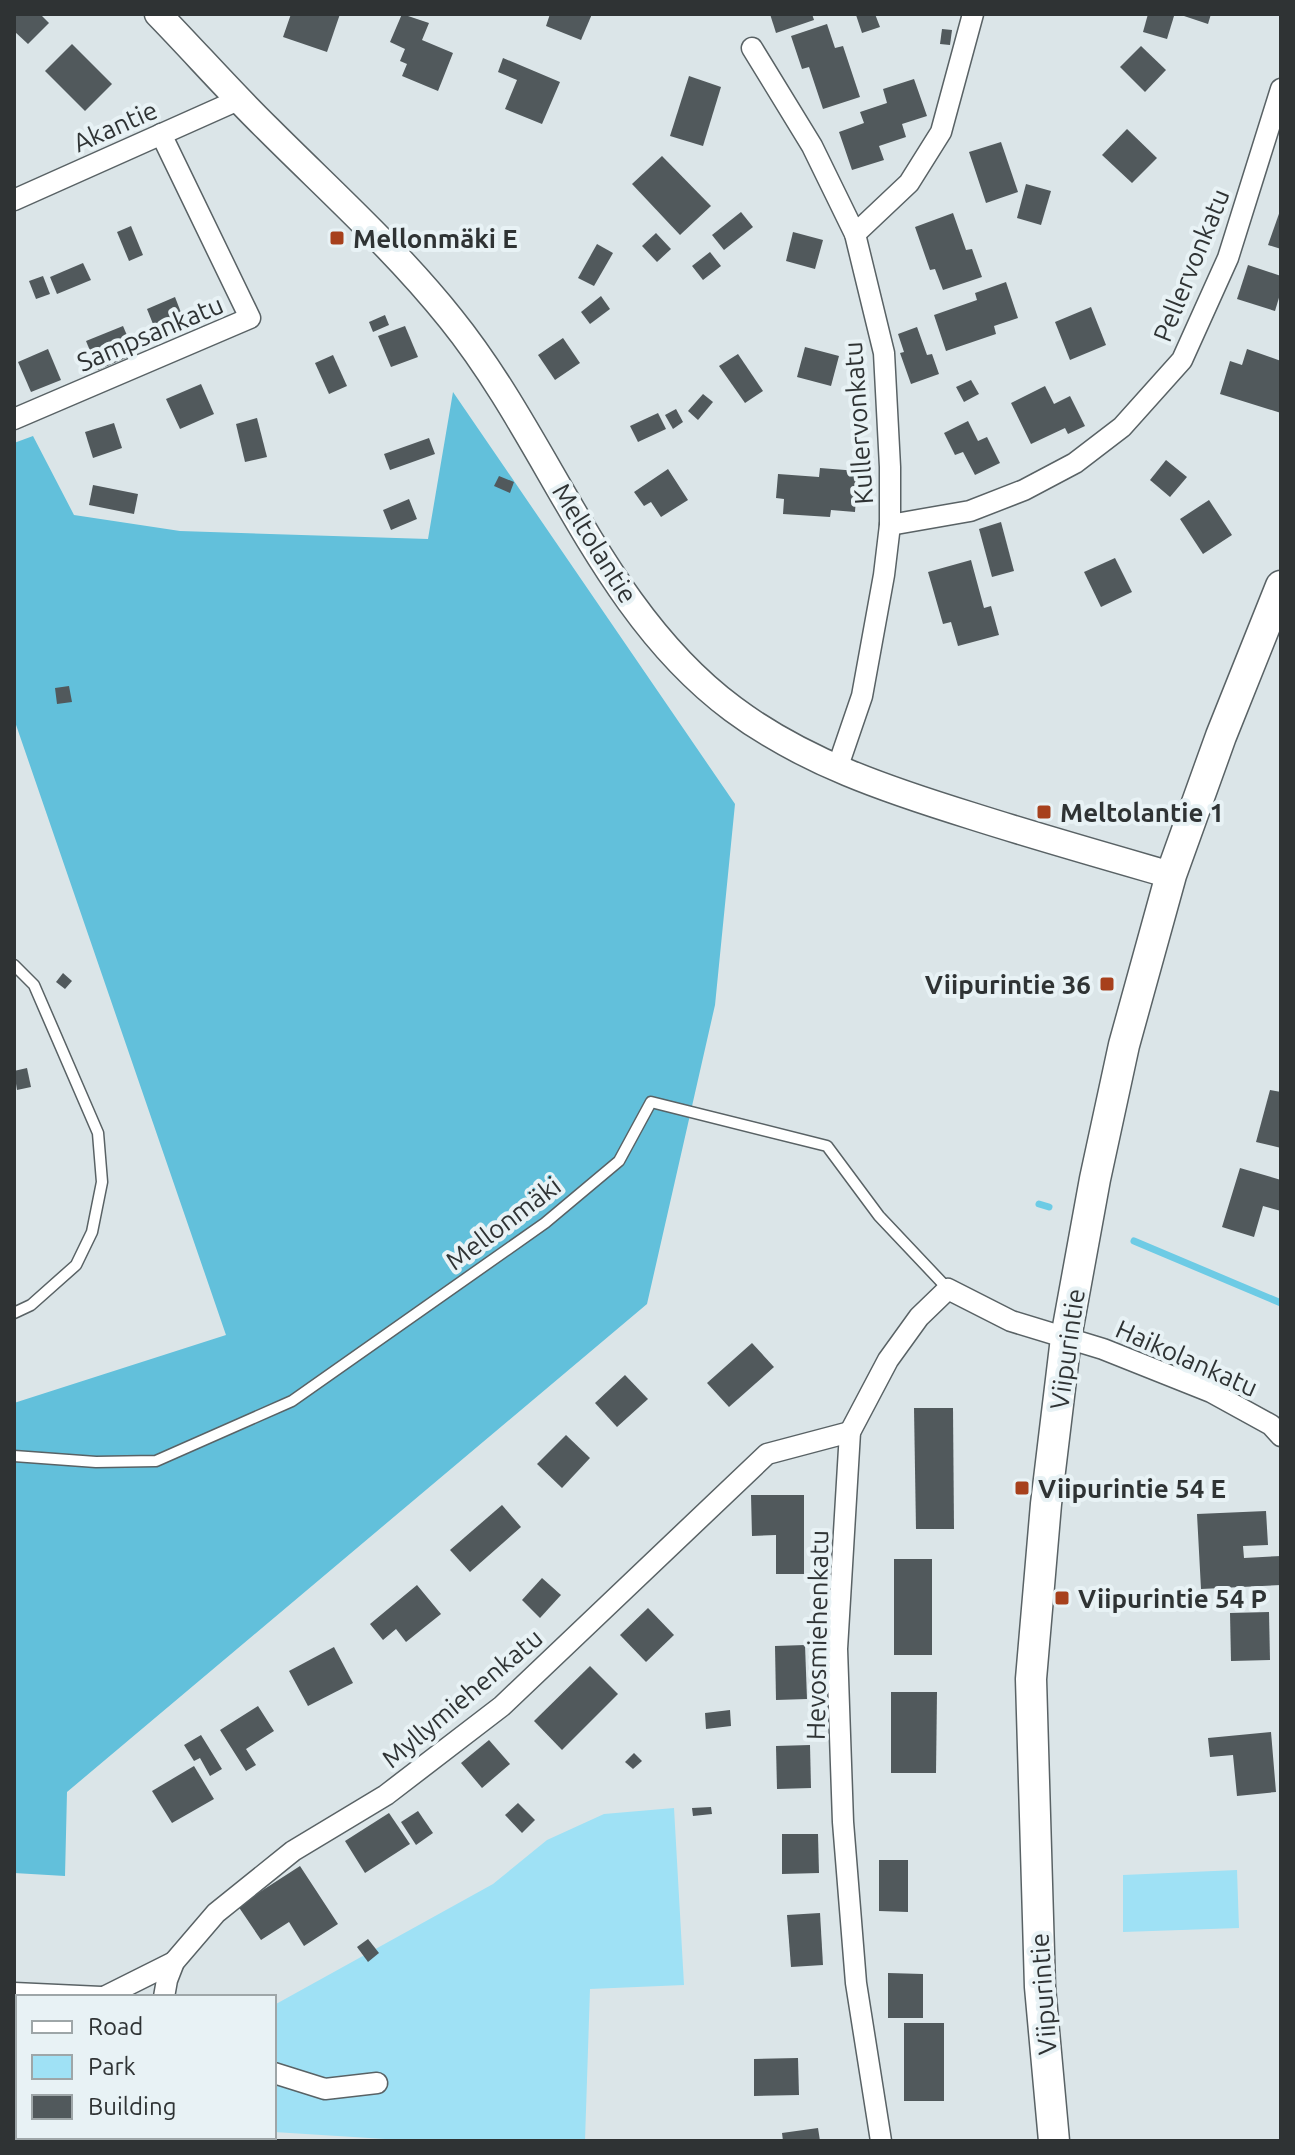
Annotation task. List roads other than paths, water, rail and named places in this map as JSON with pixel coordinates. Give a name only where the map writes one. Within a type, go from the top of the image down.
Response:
[{"type":"main road","name":"Viipurintie","points":[[1054,2141],[1040,1987],[1031,1679],[1046,1504],[1066,1338],[1095,1179],[1124,1045],[1171,875],[1216,749],[1273,626],[1281,586]]},
{"type":"street","name":"Meltolantie","points":[[158,14],[238,100],[388,248],[450,318],[500,386],[626,597],[695,679],[773,736],[837,769],[941,807],[1171,875]]},
{"type":"street","points":[[855,234],[909,183],[941,132],[973,14]]},
{"type":"street","name":"Kullervonkatu","points":[[752,48],[812,146],[855,234],[884,353],[890,525],[862,696],[837,769]]},
{"type":"street","name":"Pellervonkatu","points":[[890,525],[970,511],[1024,490],[1075,463],[1122,427],[1182,360],[1228,258],[1281,89]]},
{"type":"street","name":"Akantie","points":[[16,197],[238,100]]},
{"type":"street","name":"Sampsankatu","points":[[14,419],[250,318],[161,134]]},
{"type":"street","points":[[948,1289],[1011,1321],[1066,1338]]},
{"type":"street","name":"Hevosmiehenkatu","points":[[881,2141],[856,1983],[843,1822],[837,1649],[850,1432],[888,1360],[919,1317],[948,1289]]},
{"type":"street","name":"Haikolankatu","points":[[1066,1338],[1103,1349],[1211,1392],[1271,1425],[1281,1436]]},
{"type":"street","name":"Myllymiehenkatu","points":[[165,1995],[174,1962],[216,1913],[293,1851],[386,1795],[502,1706],[767,1454],[850,1432]]},
{"type":"street","points":[[106,1995],[174,1962]]},
{"type":"street","points":[[14,1993],[58,1995]]},
{"type":"street","points":[[276,2074],[325,2089],[377,2083]]},
{"type":"lane","points":[[14,965],[34,985],[98,1133],[102,1182],[92,1232],[76,1265],[31,1305],[14,1313]]},
{"type":"lane","name":"Mellonmäki","points":[[14,1456],[96,1462],[156,1461],[292,1401],[545,1223],[619,1161],[651,1102],[827,1146],[879,1216],[948,1289]]},
{"type":"waterway","points":[[1039,1204],[1049,1207]]},
{"type":"waterway","points":[[1134,1241],[1281,1303]]},
{"type":"place","name":"Mellonmäki E","points":[[337,238]]},
{"type":"place","name":"Meltolantie 1","points":[[1044,812]]},
{"type":"place","name":"Viipurintie 36","points":[[1107,984]]},
{"type":"place","name":"Viipurintie 54 E","points":[[1022,1488]]},
{"type":"place","name":"Viipurintie 54 P","points":[[1062,1598]]}]
